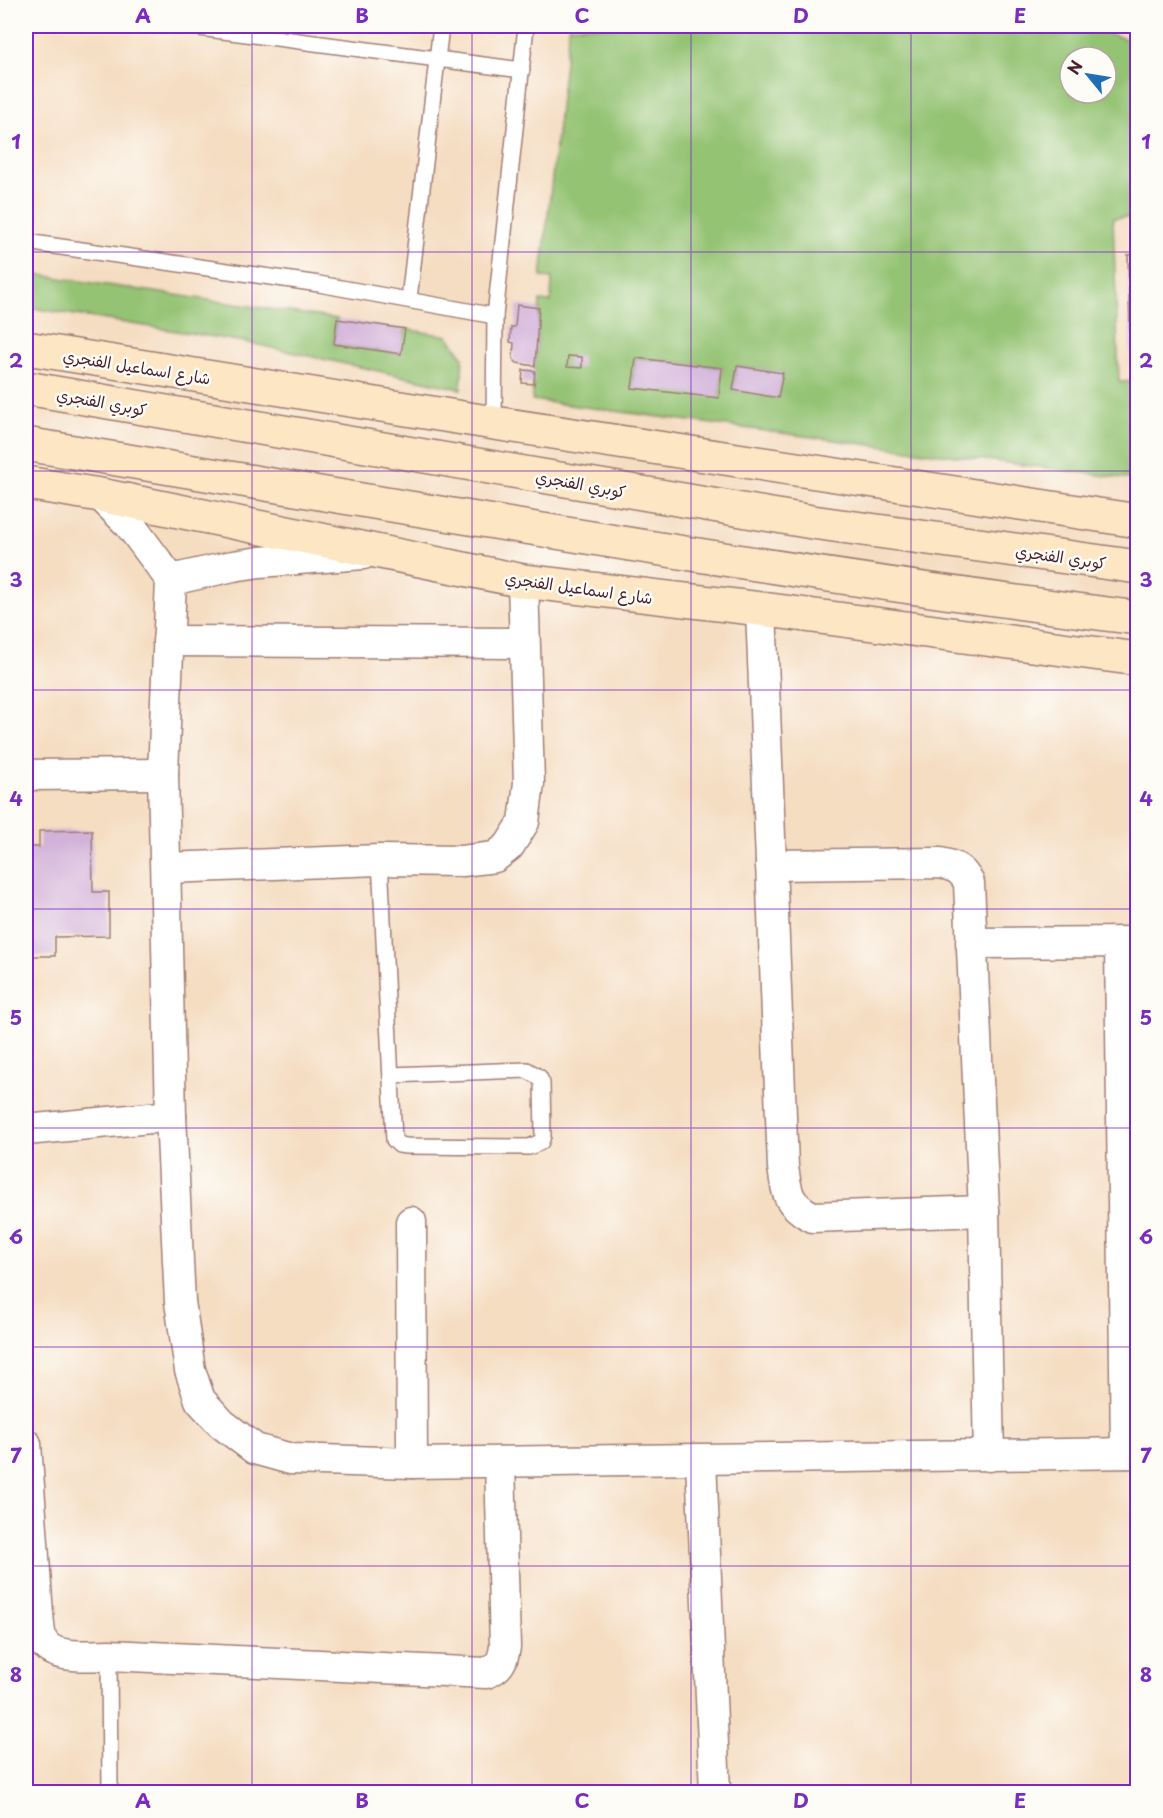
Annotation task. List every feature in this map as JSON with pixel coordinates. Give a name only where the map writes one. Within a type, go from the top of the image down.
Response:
[{"type":"main road","name":"شارع اسماعيل الفنجري","points":[[26,348],[494,423],[1137,521]]},
{"type":"main road","name":"كوبري الفنجري","points":[[26,388],[812,522],[1137,567]]},
{"type":"main road","points":[[26,444],[793,570],[962,596],[1137,618]]},
{"type":"main road","name":"شارع اسماعيل الفنجري","points":[[26,483],[100,495],[523,581],[761,609],[1137,659]]},
{"type":"street","points":[[100,495],[130,525],[171,580],[163,774],[171,1116],[180,1302],[190,1370],[200,1400],[222,1424],[255,1449],[291,1459],[412,1463],[1132,1453],[1129,943],[971,943]]},
{"type":"street","points":[[171,580],[260,562],[383,553]]},
{"type":"street","points":[[166,868],[473,859],[495,857],[509,846],[524,822],[529,783],[523,581]]},
{"type":"street","points":[[761,609],[783,1155],[787,1195],[796,1208],[812,1217],[984,1211]]},
{"type":"street","points":[[168,641],[524,643]]},
{"type":"street","points":[[26,775],[163,774]]},
{"type":"street","points":[[771,865],[940,863],[955,866],[964,873],[969,883],[984,1211],[989,1456]]},
{"type":"street","points":[[26,1130],[171,1116]]},
{"type":"street","points":[[411,1222],[412,1463]]},
{"type":"street","points":[[26,1444],[41,1640],[50,1649],[66,1655],[109,1654],[486,1673],[496,1669],[504,1659],[505,1647],[500,1462]]},
{"type":"street","points":[[701,1460],[715,1792]]},
{"type":"lane","points":[[184,26],[522,70]]},
{"type":"lane","points":[[409,299],[441,26]]},
{"type":"lane","points":[[494,423],[495,316],[526,26]]},
{"type":"lane","points":[[26,242],[319,284],[495,316]]},
{"type":"lane","points":[[380,860],[394,1140],[399,1145],[529,1147],[541,1142],[543,1136],[542,1083],[527,1070],[391,1075]]},
{"type":"lane","points":[[109,1654],[110,1792]]},
{"type":"green space","points":[[569,26],[1087,26],[1137,43],[1137,216],[1113,218],[1119,382],[1137,381],[1137,480],[532,400],[540,301],[551,302],[552,278],[541,277]],"holes":[[[636,358],[722,368],[719,397],[632,387]],[[737,366],[782,373],[778,397],[733,390]]]},
{"type":"green space","points":[[26,273],[337,319],[334,344],[400,354],[405,329],[448,336],[463,357],[461,389],[245,342],[26,307]]},
{"type":"building","points":[[1138,254],[1138,370],[1131,371],[1128,255]]},
{"type":"building","points":[[517,305],[539,308],[535,366],[517,363],[513,359],[514,343],[510,342],[511,327],[515,327]]},
{"type":"building","points":[[337,319],[405,329],[401,354],[334,344]]},
{"type":"building","points":[[568,356],[582,357],[582,368],[567,367]]},
{"type":"building","points":[[636,358],[722,368],[719,398],[632,388]]},
{"type":"building","points":[[737,366],[783,373],[778,398],[733,390]]},
{"type":"building","points":[[523,370],[535,371],[534,384],[522,383]]},
{"type":"building","points":[[92,830],[93,892],[109,892],[109,936],[55,937],[55,956],[26,956],[26,847],[39,847],[39,831]]}]
